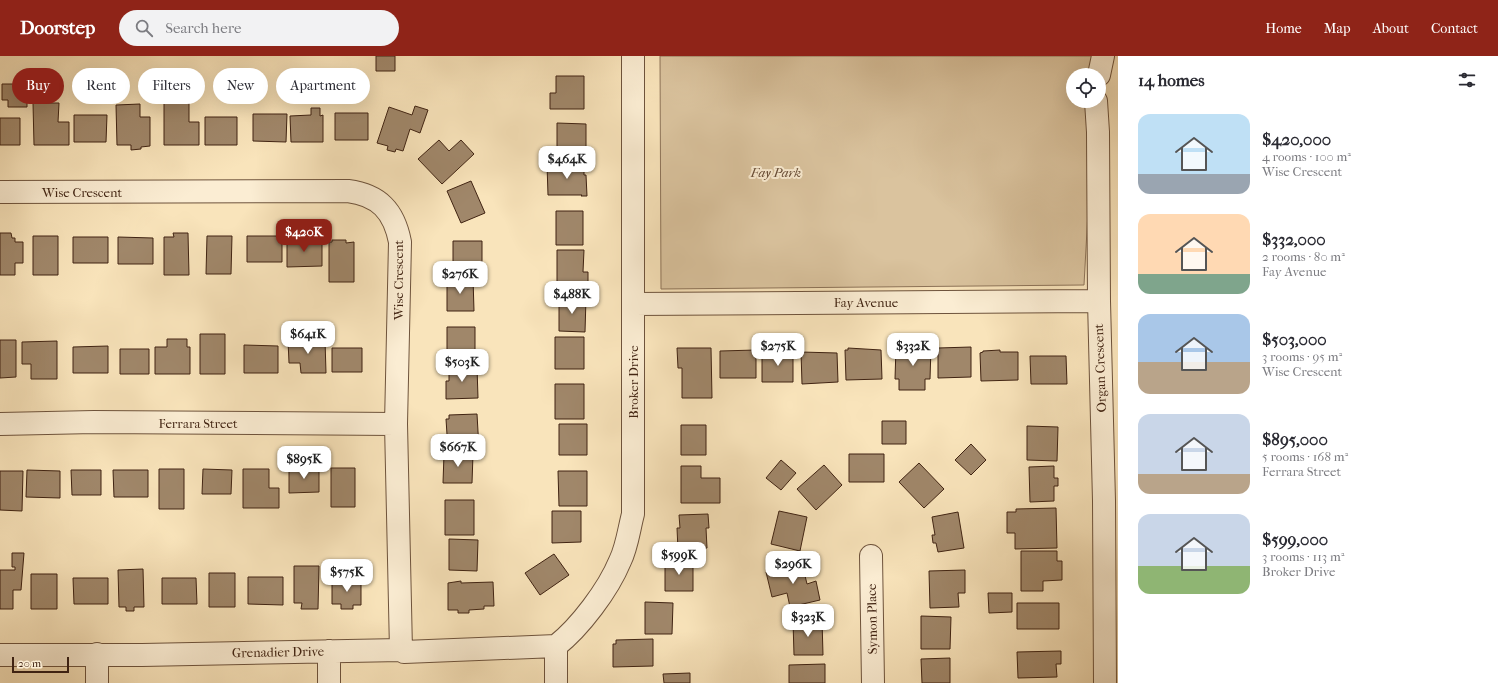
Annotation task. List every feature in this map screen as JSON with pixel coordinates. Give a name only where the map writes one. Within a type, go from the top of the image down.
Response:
[{"type":"street","name":"Broker Drive","points":[[556,646],[567,637],[597,601],[621,561],[633,514],[633,56]]},
{"type":"street","points":[[1100,68],[1103,56]]},
{"type":"street","name":"Organ Crescent","points":[[1096,108],[1104,501],[1105,683]]},
{"type":"street","name":"Wise Crescent","points":[[0,192],[348,191],[360,192],[373,198],[386,208],[398,229],[400,242],[396,424],[400,650]]},
{"type":"street","name":"Fay Avenue","points":[[633,304],[1099,301]]},
{"type":"street","name":"Ferrara Street","points":[[0,424],[94,422],[396,424]]},
{"type":"street","name":"Symon Place","points":[[871,556],[873,683]]},
{"type":"street","points":[[556,646],[556,683]]},
{"type":"street","name":"Grenadier Drive","points":[[0,655],[150,655],[400,650],[404,652],[556,646]]},
{"type":"street","points":[[329,651],[329,683]]},
{"type":"street","points":[[97,654],[97,683]]},
{"type":"green space","name":"Fay Park","points":[[660,56],[1096,56],[1095,68],[1066,68],[1066,108],[1094,108],[1084,285],[661,289]]},
{"type":"building","points":[[376,56],[395,56],[395,71],[376,71]]},
{"type":"building","points":[[556,76],[584,76],[584,109],[550,109],[550,93],[556,93]]},
{"type":"building","points":[[2,84],[12,84],[12,104],[27,104],[27,107],[8,107],[8,100],[2,100]]},
{"type":"building","points":[[33,104],[59,104],[58,122],[69,122],[69,145],[34,145]]},
{"type":"building","points":[[140,104],[140,117],[150,117],[150,146],[131,150],[131,145],[117,145],[116,105]]},
{"type":"building","points":[[164,104],[189,104],[189,122],[199,122],[199,145],[164,145]]},
{"type":"building","points":[[415,106],[428,110],[420,133],[410,129],[403,151],[396,149],[395,152],[387,150],[388,146],[377,143],[389,107],[412,115]]},
{"type":"building","points":[[311,108],[320,108],[320,116],[323,115],[323,142],[291,142],[290,116],[311,115]]},
{"type":"building","points":[[335,113],[368,113],[368,140],[335,140]]},
{"type":"building","points":[[253,114],[287,114],[286,142],[253,141]]},
{"type":"building","points":[[74,115],[107,115],[106,142],[74,142]]},
{"type":"building","points":[[205,117],[237,117],[237,145],[205,145]]},
{"type":"building","points":[[0,118],[20,118],[20,145],[0,145]]},
{"type":"building","points":[[557,123],[586,124],[586,158],[557,158]]},
{"type":"building","points":[[439,140],[449,151],[461,140],[474,154],[442,184],[418,159]]},
{"type":"building","points":[[547,164],[584,164],[587,196],[548,195]]},
{"type":"building","points":[[471,181],[485,213],[461,223],[447,191]]},
{"type":"building","points":[[556,211],[583,211],[583,245],[556,245]]},
{"type":"building","points":[[0,233],[11,233],[12,238],[15,238],[15,242],[23,242],[23,263],[15,263],[15,275],[0,275]]},
{"type":"building","points":[[173,233],[188,233],[189,275],[164,275],[164,237],[174,237]]},
{"type":"building","points":[[33,236],[58,236],[58,275],[33,275]]},
{"type":"building","points":[[207,236],[232,236],[231,274],[206,274]]},
{"type":"building","points":[[247,236],[282,236],[282,262],[247,262]]},
{"type":"building","points":[[73,237],[108,237],[108,263],[73,263]]},
{"type":"building","points":[[118,237],[153,238],[153,264],[118,264]]},
{"type":"building","points":[[287,239],[322,239],[322,266],[287,267]]},
{"type":"building","points":[[332,240],[346,240],[346,243],[354,242],[354,282],[329,282],[329,242],[332,242]]},
{"type":"building","points":[[453,241],[482,241],[482,272],[453,272]]},
{"type":"building","points":[[557,250],[584,250],[583,272],[588,272],[588,282],[584,282],[584,284],[557,284]]},
{"type":"building","points":[[447,278],[473,278],[474,311],[447,311]]},
{"type":"building","points":[[559,298],[586,298],[585,332],[559,331]]},
{"type":"building","points":[[447,327],[475,327],[475,360],[447,360]]},
{"type":"building","points":[[200,334],[225,334],[225,374],[200,374]]},
{"type":"building","points":[[555,337],[584,337],[584,369],[555,369]]},
{"type":"building","points":[[167,339],[187,339],[187,347],[190,347],[190,374],[155,374],[155,347],[167,347]]},
{"type":"building","points":[[0,340],[16,340],[16,377],[0,378]]},
{"type":"building","points":[[288,340],[325,340],[326,373],[301,373],[300,363],[289,363]]},
{"type":"building","points":[[57,341],[57,379],[31,379],[31,364],[22,364],[22,342]]},
{"type":"building","points":[[244,345],[278,346],[278,373],[244,373]]},
{"type":"building","points":[[108,346],[108,373],[73,373],[73,347]]},
{"type":"building","points":[[896,347],[931,347],[930,379],[925,379],[925,390],[899,390],[899,379],[895,379]]},
{"type":"building","points":[[971,347],[971,377],[938,378],[938,348]]},
{"type":"building","points":[[332,348],[362,348],[362,372],[332,372]]},
{"type":"building","points":[[677,348],[711,348],[712,398],[682,398],[682,368],[678,368]]},
{"type":"building","points":[[848,348],[881,350],[882,379],[846,380],[845,350],[848,350]]},
{"type":"building","points":[[120,349],[149,349],[149,374],[120,374]]},
{"type":"building","points":[[756,350],[756,378],[720,378],[720,351]]},
{"type":"building","points":[[1000,350],[1000,352],[1018,352],[1018,380],[981,381],[980,353],[983,351]]},
{"type":"building","points":[[762,352],[793,352],[793,382],[762,382]]},
{"type":"building","points":[[801,352],[837,353],[838,382],[802,384]]},
{"type":"building","points":[[1030,356],[1066,356],[1067,384],[1031,384]]},
{"type":"building","points":[[477,367],[478,398],[446,399],[446,381],[449,381],[449,368]]},
{"type":"building","points":[[555,384],[584,384],[584,419],[555,419]]},
{"type":"building","points":[[477,414],[479,449],[448,450],[446,419],[449,419],[449,415]]},
{"type":"building","points":[[882,421],[906,421],[906,444],[882,444]]},
{"type":"building","points":[[559,424],[587,424],[587,455],[559,455]]},
{"type":"building","points":[[681,425],[706,425],[706,455],[681,455]]},
{"type":"building","points":[[1027,426],[1058,427],[1057,461],[1027,460]]},
{"type":"building","points":[[971,444],[986,460],[971,475],[955,460]]},
{"type":"building","points":[[444,454],[473,454],[472,483],[443,483]]},
{"type":"building","points":[[849,454],[884,454],[884,482],[849,482]]},
{"type":"building","points":[[781,460],[796,473],[781,490],[766,478]]},
{"type":"building","points":[[919,463],[944,489],[924,508],[899,482]]},
{"type":"building","points":[[824,465],[842,485],[816,510],[797,489]]},
{"type":"building","points":[[681,466],[701,466],[701,478],[720,478],[720,503],[681,503]]},
{"type":"building","points":[[1054,466],[1054,478],[1058,478],[1058,486],[1054,486],[1054,501],[1030,502],[1029,467]]},
{"type":"building","points":[[289,468],[319,468],[319,492],[289,493]]},
{"type":"building","points":[[331,468],[355,468],[355,507],[331,507]]},
{"type":"building","points":[[159,469],[184,469],[184,509],[159,509]]},
{"type":"building","points":[[203,469],[232,470],[231,494],[202,494]]},
{"type":"building","points":[[243,469],[269,469],[269,488],[279,488],[279,508],[243,508]]},
{"type":"building","points":[[27,470],[60,471],[60,498],[26,497]]},
{"type":"building","points":[[71,470],[101,470],[101,495],[72,495]]},
{"type":"building","points":[[113,470],[148,470],[148,497],[114,497]]},
{"type":"building","points":[[0,471],[23,471],[22,511],[0,510]]},
{"type":"building","points":[[558,471],[587,471],[587,506],[559,506]]},
{"type":"building","points":[[445,500],[474,500],[474,535],[445,535]]},
{"type":"building","points":[[1056,508],[1057,548],[1015,549],[1015,533],[1007,533],[1007,512],[1016,512],[1016,509]]},
{"type":"building","points":[[552,511],[581,511],[581,542],[552,543]]},
{"type":"building","points":[[779,511],[807,517],[800,551],[771,544]]},
{"type":"building","points":[[958,512],[964,548],[938,552],[936,543],[933,543],[932,535],[935,535],[932,517]]},
{"type":"building","points":[[708,514],[709,528],[706,528],[707,548],[678,550],[677,528],[680,528],[679,515]]},
{"type":"building","points":[[449,539],[478,540],[477,571],[449,570]]},
{"type":"building","points":[[1021,551],[1057,551],[1057,561],[1062,561],[1062,580],[1043,581],[1043,591],[1021,591]]},
{"type":"building","points":[[12,553],[24,553],[21,590],[13,590],[13,609],[0,609],[0,570],[15,570],[15,567],[12,567]]},
{"type":"building","points":[[554,554],[569,575],[540,595],[525,573]]},
{"type":"building","points":[[665,560],[693,560],[693,591],[665,591]]},
{"type":"building","points":[[802,563],[807,584],[816,581],[820,600],[790,607],[787,593],[772,597],[766,572]]},
{"type":"building","points":[[294,566],[319,566],[318,609],[301,609],[302,603],[294,603]]},
{"type":"building","points":[[143,569],[144,607],[134,607],[134,611],[126,611],[126,607],[119,607],[118,570]]},
{"type":"building","points":[[965,570],[965,593],[958,593],[959,607],[930,608],[929,571]]},
{"type":"building","points":[[209,573],[235,573],[235,607],[209,607]]},
{"type":"building","points":[[31,574],[57,574],[57,609],[31,609]]},
{"type":"building","points":[[248,577],[283,577],[283,605],[248,604]]},
{"type":"building","points":[[73,578],[108,578],[108,604],[74,604]]},
{"type":"building","points":[[162,578],[196,578],[197,604],[162,604]]},
{"type":"building","points":[[332,579],[361,579],[361,605],[353,605],[353,609],[341,609],[341,604],[332,604]]},
{"type":"building","points":[[461,581],[461,583],[493,582],[494,606],[484,606],[484,609],[469,610],[469,613],[458,613],[458,610],[448,610],[448,583]]},
{"type":"building","points":[[988,593],[1012,593],[1012,612],[989,613]]},
{"type":"building","points":[[645,602],[673,603],[672,634],[645,634]]},
{"type":"building","points":[[1017,603],[1059,603],[1059,629],[1017,629]]},
{"type":"building","points":[[921,616],[951,617],[950,649],[921,649]]},
{"type":"building","points":[[822,620],[823,655],[794,655],[793,621]]},
{"type":"building","points":[[653,639],[653,666],[613,667],[613,644],[616,644],[616,640]]},
{"type":"building","points":[[1061,651],[1061,664],[1056,664],[1057,677],[1018,678],[1017,652]]},
{"type":"building","points":[[950,658],[950,683],[922,683],[921,659]]},
{"type":"building","points":[[825,664],[825,683],[789,683],[789,665]]},
{"type":"building","points":[[690,673],[690,683],[664,683],[663,674]]}]
